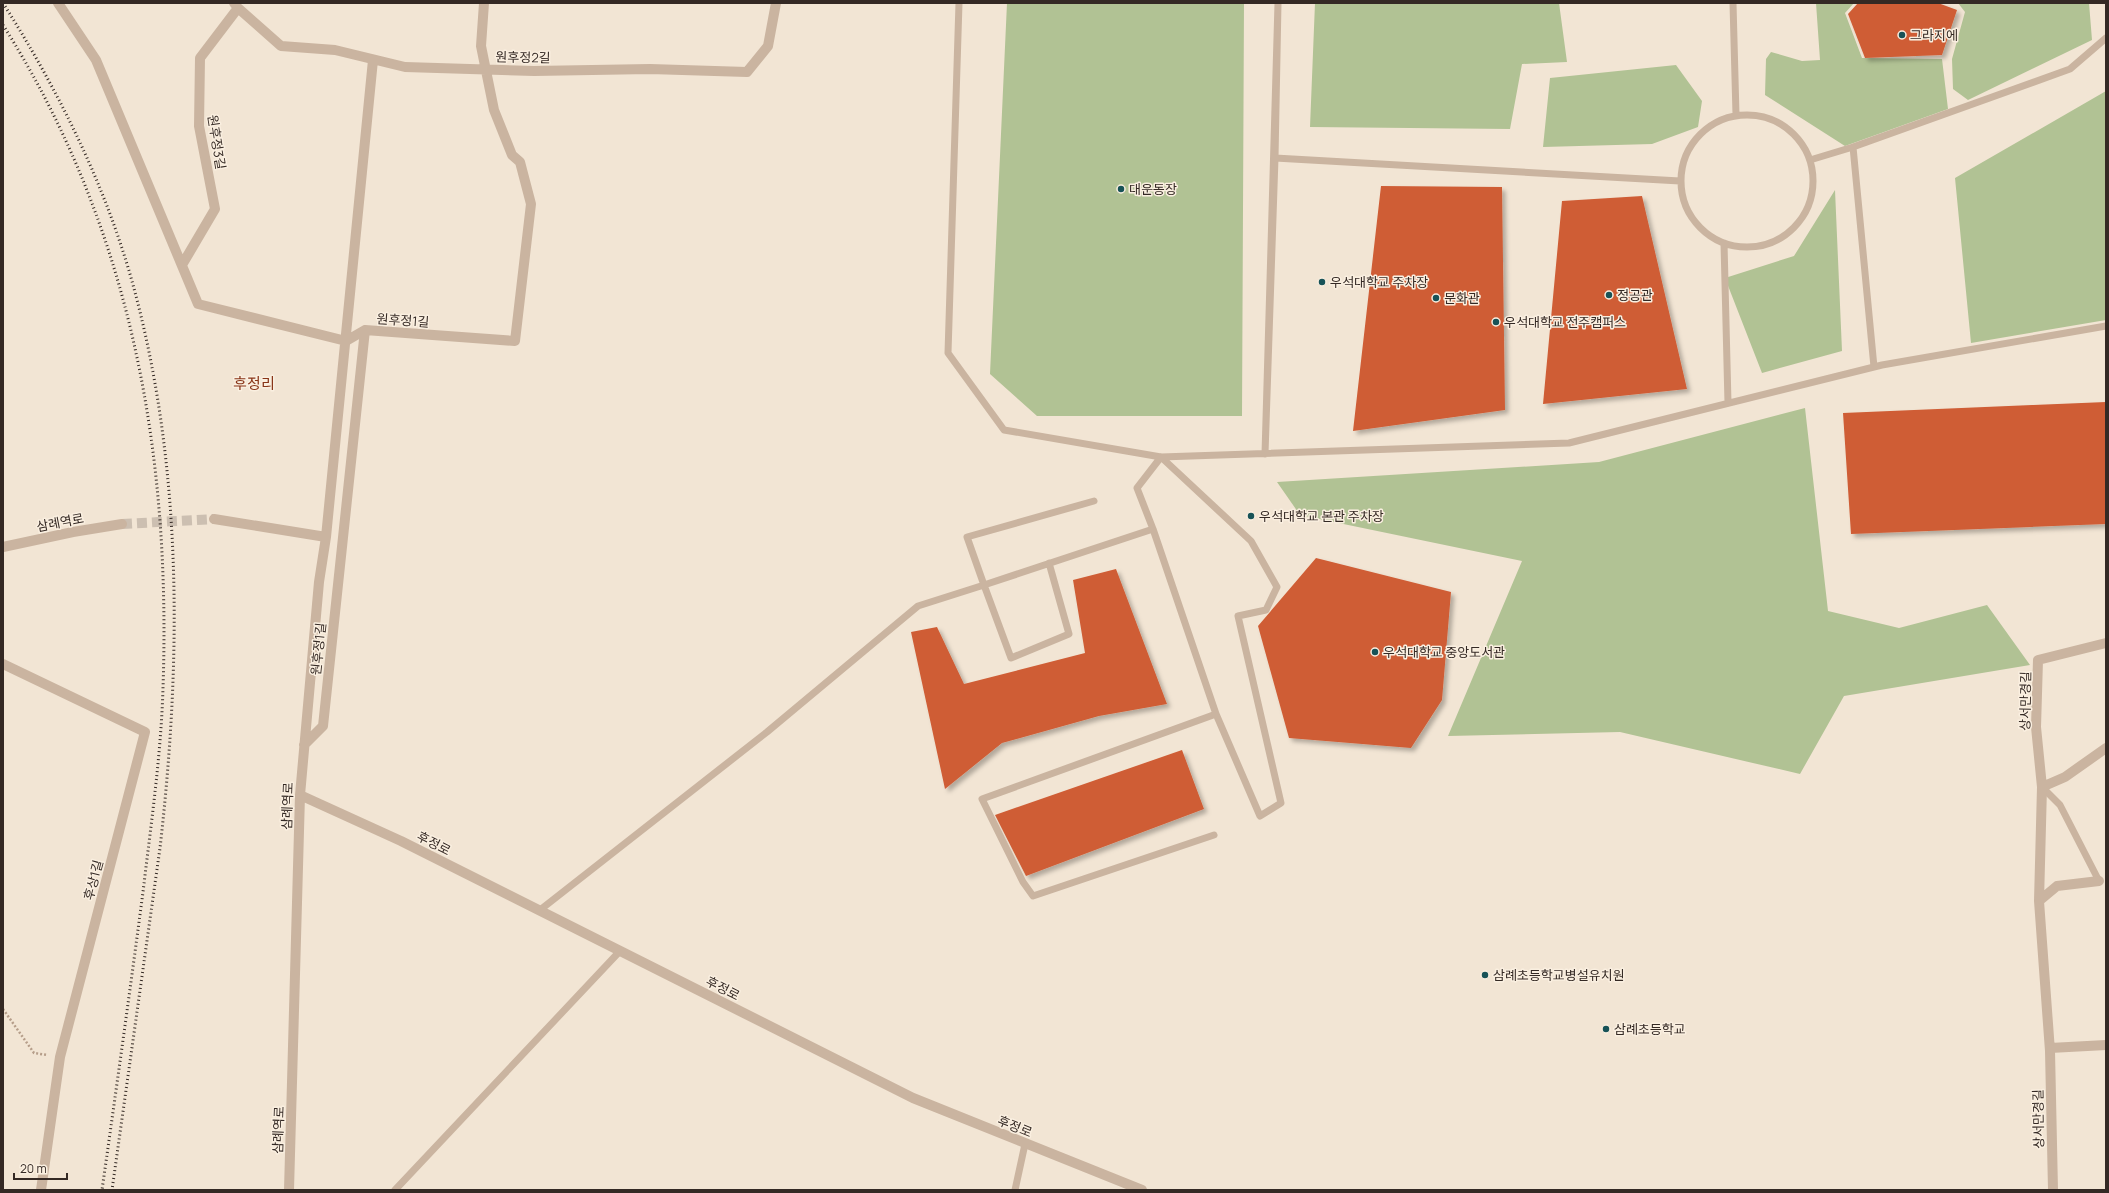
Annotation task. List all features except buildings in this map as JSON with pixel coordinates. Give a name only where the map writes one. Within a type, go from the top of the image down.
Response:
[{"type":"street","points":[[58,3],[96,60],[198,304],[346,341],[365,330]]},
{"type":"street","name":"원후정1길","points":[[304,745],[323,726],[365,330],[515,342],[531,204],[520,162],[512,155],[494,110],[481,46],[484,3]]},
{"type":"street","name":"원후정2길","points":[[236,5],[281,46],[335,50],[405,67],[534,71],[650,69],[747,72],[768,46],[776,3]]},
{"type":"street","name":"원후정3길","points":[[182,265],[215,209],[198,126],[200,58],[236,5]]},
{"type":"street","name":"삼례역로","points":[[289,1190],[300,794],[319,582],[326,537],[346,341],[372,60]]},
{"type":"street","points":[[214,520],[326,537]]},
{"type":"street","name":"삼례역로","points":[[3,547],[73,532],[122,524]]},
{"type":"street","name":"상서만경길","points":[[2053,1190],[2050,1048],[2040,901],[2042,787],[2036,727],[2038,660],[2106,643]]},
{"type":"street","name":"후상1길","points":[[3,664],[145,732],[60,1057],[41,1190]]},
{"type":"street","points":[[2042,787],[2065,777],[2106,748]]},
{"type":"street","name":"후정로","points":[[300,794],[401,841],[913,1098],[1142,1190]]},
{"type":"street","points":[[2040,901],[2057,886],[2098,881]]},
{"type":"street","points":[[2050,1048],[2106,1045]]},
{"type":"lane","points":[[959,3],[948,353],[1004,430],[1161,457],[1569,442],[1874,367],[2106,326]]},
{"type":"lane","points":[[1265,454],[1278,3]]},
{"type":"lane","points":[[1265,454],[1275,158],[1278,3]]},
{"type":"lane","points":[[1733,3],[1736,115]]},
{"type":"lane","points":[[1810,160],[1853,147],[2070,69],[2106,38]]},
{"type":"lane","points":[[1736,115],[1755,115],[1781,124],[1796,136],[1810,160],[1814,181],[1810,202],[1801,221],[1793,229],[1776,241],[1756,247],[1735,246],[1724,243],[1714,238],[1696,223],[1685,204],[1680,181],[1683,163],[1696,138],[1718,121],[1736,115]]},
{"type":"lane","points":[[1853,147],[1874,367]]},
{"type":"lane","points":[[1275,158],[1680,181]]},
{"type":"lane","points":[[1724,243],[1728,403]]},
{"type":"lane","points":[[1161,457],[1251,541],[1277,587],[1266,610],[1238,616],[1281,803],[1260,816],[1216,714],[1153,529],[1137,488],[1161,457]]},
{"type":"lane","points":[[1049,564],[1069,634],[1011,658],[967,537],[1094,501]]},
{"type":"lane","points":[[540,910],[767,732],[918,606],[1153,529]]},
{"type":"lane","points":[[1214,835],[1033,896],[1023,882],[982,799],[1216,714]]},
{"type":"lane","points":[[2042,787],[2060,805],[2098,881]]},
{"type":"lane","points":[[395,1190],[620,951]]},
{"type":"lane","points":[[1014,1190],[1025,1144]]},
{"type":"path","points":[[3,1009],[34,1053],[60,1057]]},
{"type":"green space","name":"대운동장","points":[[1007,3],[1244,3],[1242,416],[1037,416],[990,374]]},
{"type":"green space","points":[[1315,3],[1559,3],[1567,62],[1522,64],[1510,129],[1310,127]]},
{"type":"green space","points":[[1816,3],[1854,3],[1845,13],[1862,58],[1942,59],[1948,109],[1845,146],[1765,95],[1766,59],[1771,52],[1802,61],[1820,60]]},
{"type":"green space","points":[[1958,3],[2089,3],[2092,40],[1968,100],[1953,89],[1952,59],[1965,12]]},
{"type":"green space","points":[[1676,65],[1702,101],[1698,127],[1652,144],[1543,147],[1550,78]]},
{"type":"green space","points":[[2106,91],[2106,320],[1971,343],[1955,178]]},
{"type":"green space","points":[[1835,190],[1842,351],[1762,373],[1725,278],[1794,256]]},
{"type":"green space","points":[[1805,408],[1828,611],[1899,628],[1987,605],[2030,665],[1844,696],[1800,774],[1620,732],[1448,736],[1522,561],[1300,515],[1277,482],[1599,462]]},
{"type":"tunnel","points":[[122,524],[214,519]]},
{"type":"railway","points":[[3,3],[44,72],[81,144],[112,219],[125,257],[136,296],[151,364],[163,432],[170,501],[174,570],[174,640],[172,709],[167,779],[160,848],[112,1190]]},
{"type":"railway","points":[[3,25],[47,102],[83,181],[112,261],[134,344],[150,428],[159,513],[164,600],[163,688],[160,739],[143,892],[102,1190]]},
{"type":"place","name":"그라지에","points":[[1902,35]]},
{"type":"place","name":"대운동장","points":[[1121,189]]},
{"type":"place","name":"우석대학교 주차장","points":[[1322,282]]},
{"type":"place","name":"정공관","points":[[1609,295]]},
{"type":"place","name":"문화관","points":[[1436,298]]},
{"type":"place","name":"우석대학교 전주캠퍼스","points":[[1496,322]]},
{"type":"place","name":"우석대학교 본관 주차장","points":[[1251,516]]},
{"type":"place","name":"우석대학교 중앙도서관","points":[[1375,652]]},
{"type":"place","name":"삼례초등학교병설유치원","points":[[1485,975]]},
{"type":"place","name":"삼례초등학교","points":[[1606,1029]]},
{"type":"district","name":"후정리","points":[[254,384]]}]
